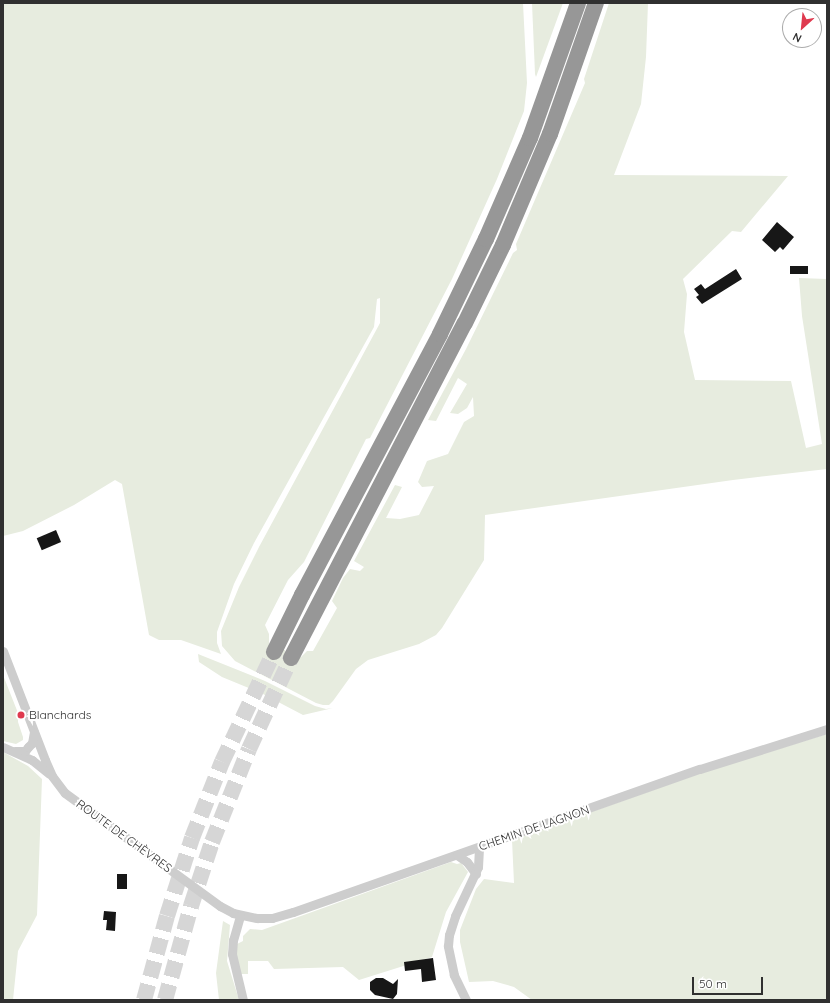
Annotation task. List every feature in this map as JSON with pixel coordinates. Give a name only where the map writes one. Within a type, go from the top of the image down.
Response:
[{"type":"highway","points":[[274,652],[306,588],[440,334],[486,239],[530,138],[578,3]]},
{"type":"highway","points":[[290,658],[465,323],[503,245],[550,134],[596,3]]},
{"type":"street","name":"ROUTE DE CHÈVRES","points":[[3,651],[52,776],[73,800],[220,906],[240,916]]},
{"type":"street","name":"CHEMIN DE LAGNON","points":[[240,916],[257,918],[280,916],[700,769],[827,729]]},
{"type":"street","points":[[7,748],[25,751],[32,743],[34,732]]},
{"type":"street","points":[[7,748],[32,760],[52,776]]},
{"type":"street","points":[[466,1000],[454,975],[448,946],[449,935],[455,916],[476,874],[478,867],[479,847]]},
{"type":"street","points":[[457,855],[467,862],[476,874]]},
{"type":"street","points":[[240,916],[233,940],[232,954],[243,1000]]},
{"type":"shaded area","points":[[3,3],[523,3],[527,83],[524,111],[497,179],[452,279],[370,438],[366,439],[304,562],[288,580],[265,625],[269,634],[269,650],[285,650],[286,654],[294,659],[301,657],[307,651],[313,651],[337,608],[332,601],[343,578],[350,569],[360,571],[364,567],[354,561],[395,485],[402,487],[386,518],[400,519],[419,515],[434,486],[422,487],[418,482],[427,461],[448,454],[464,422],[474,416],[473,397],[467,408],[458,414],[450,413],[467,384],[458,378],[436,421],[428,420],[466,349],[513,253],[517,250],[516,244],[585,83],[584,79],[609,3],[648,3],[646,57],[641,104],[614,175],[788,176],[741,232],[732,231],[683,279],[687,294],[684,332],[695,380],[791,381],[806,448],[822,444],[802,316],[799,278],[827,279],[827,469],[733,480],[485,515],[484,560],[442,628],[436,635],[419,644],[368,660],[356,669],[329,705],[316,703],[235,661],[222,646],[221,631],[239,587],[259,547],[380,323],[380,298],[377,299],[374,327],[254,543],[234,584],[217,632],[217,643],[221,654],[181,640],[159,640],[149,635],[122,484],[115,480],[74,505],[23,531],[3,536]]},
{"type":"shaded area","points":[[532,3],[563,3],[536,77],[535,74]]},
{"type":"shaded area","points":[[198,654],[265,681],[315,706],[326,709],[333,708],[303,715],[263,694],[222,677],[199,662]]},
{"type":"shaded area","points":[[3,675],[18,713],[18,722],[23,737],[23,740],[16,744],[3,741]]},
{"type":"shaded area","points":[[827,734],[827,1000],[532,1000],[514,987],[493,981],[469,982],[460,942],[460,930],[476,889],[484,879],[514,883],[512,840],[701,773]]},
{"type":"shaded area","points":[[3,752],[28,766],[42,779],[37,915],[18,951],[13,1000],[3,1000]]},
{"type":"shaded area","points":[[451,862],[457,864],[461,863],[468,872],[446,912],[432,957],[359,980],[343,967],[274,969],[268,961],[248,961],[248,974],[241,974],[236,953],[237,944],[243,941],[243,936],[250,929],[262,930]]},
{"type":"shaded area","points":[[223,921],[230,925],[227,961],[239,1000],[219,1000],[216,973]]},
{"type":"building","points":[[777,222],[794,237],[783,250],[780,247],[775,252],[762,240]]},
{"type":"building","points":[[790,266],[808,266],[808,274],[790,274]]},
{"type":"building","points":[[736,269],[742,279],[702,304],[696,297],[699,295],[694,289],[701,284],[705,289]]},
{"type":"building","points":[[56,530],[61,542],[42,550],[37,538]]},
{"type":"building","points":[[117,874],[127,874],[127,889],[117,889]]},
{"type":"building","points":[[104,911],[116,912],[115,931],[106,930],[107,920],[103,920]]},
{"type":"building","points":[[433,958],[436,980],[422,982],[421,969],[405,971],[404,962]]},
{"type":"building","points":[[376,978],[383,978],[393,984],[398,979],[397,994],[393,999],[375,995],[370,990],[370,982]]},
{"type":"tunnel","points":[[144,1000],[167,916],[192,838],[222,762],[274,652]]},
{"type":"tunnel","points":[[165,1000],[191,906],[212,842],[249,749],[291,658]]},
{"type":"place","name":"Blanchards","points":[[21,715]]}]
